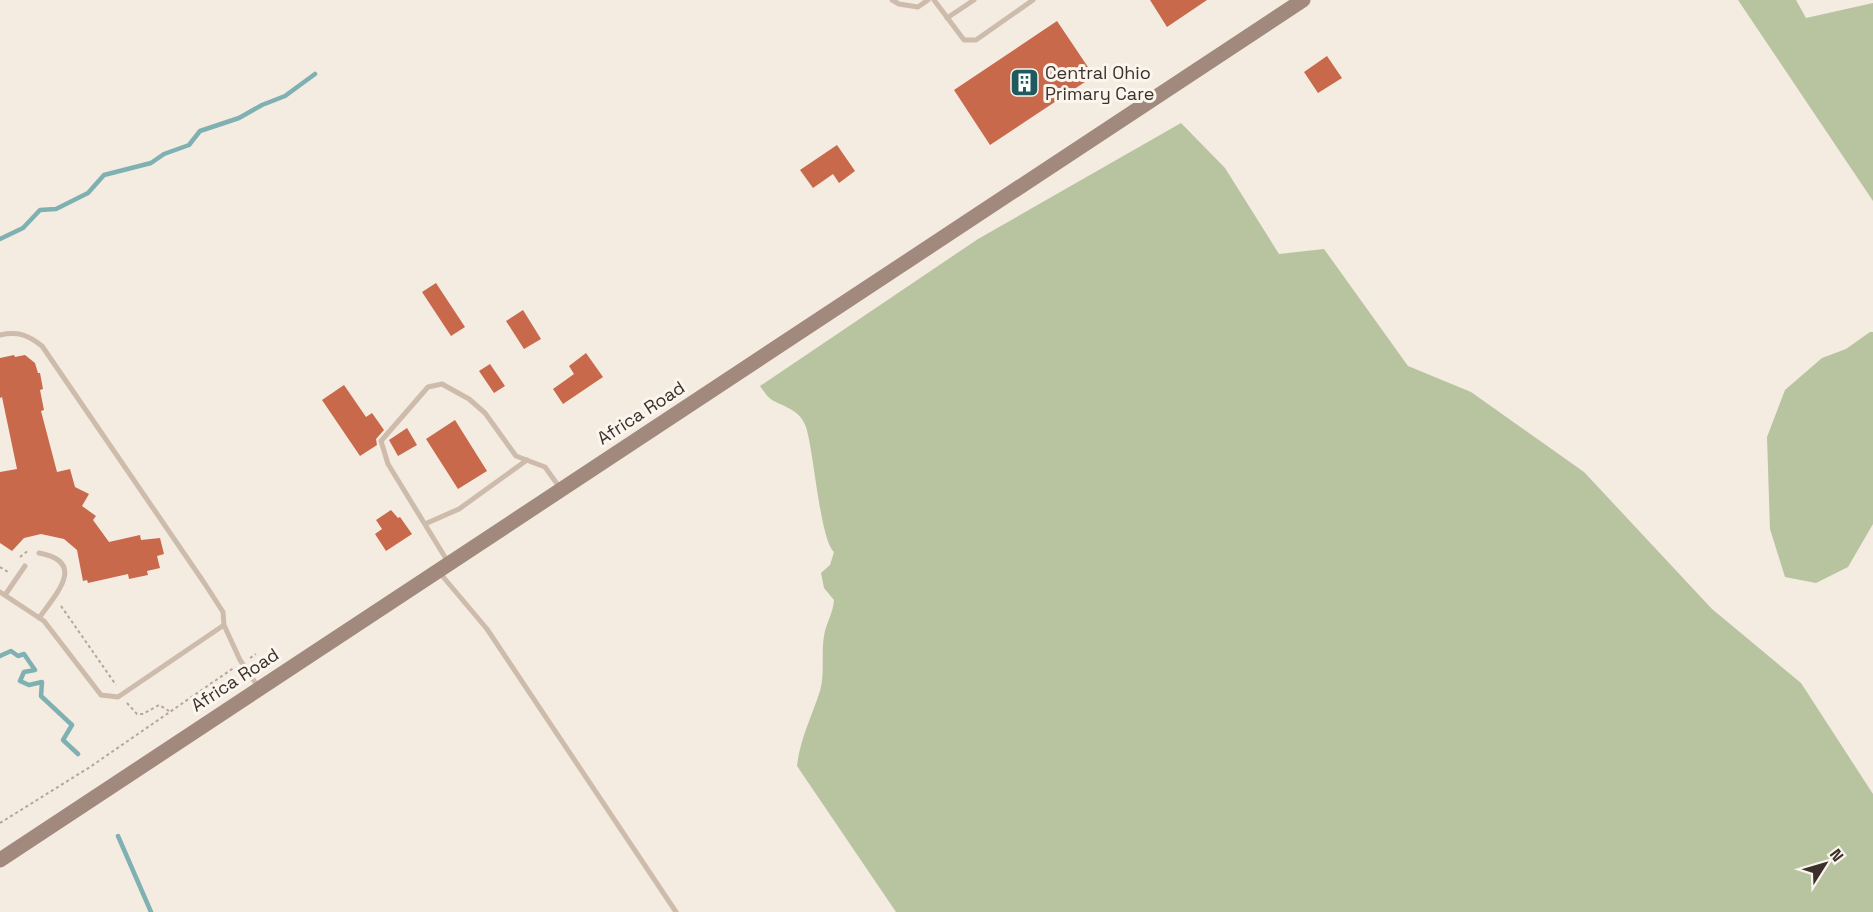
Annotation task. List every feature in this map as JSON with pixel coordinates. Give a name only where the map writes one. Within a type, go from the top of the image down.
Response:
[{"type":"street","name":"Africa Road","points":[[0,860],[1303,0]]},
{"type":"lane","points":[[892,0],[918,7],[928,0]]},
{"type":"lane","points":[[934,0],[964,40],[976,40],[1033,0]]},
{"type":"lane","points":[[947,18],[974,0]]},
{"type":"lane","points":[[0,335],[15,332],[30,336],[42,346],[223,612],[224,625],[242,663],[259,688]]},
{"type":"lane","points":[[560,489],[545,467],[516,456],[485,413],[469,399],[442,384],[428,387],[381,441],[388,464],[424,524],[443,567],[676,912]]},
{"type":"lane","points":[[424,524],[459,509],[527,460]]},
{"type":"lane","points":[[39,554],[57,559],[65,568],[65,582],[39,618]]},
{"type":"lane","points":[[26,566],[3,593],[45,621],[93,688],[101,695],[118,697],[224,625]]},
{"type":"path","points":[[0,823],[90,767],[255,654]]},
{"type":"path","points":[[126,701],[137,714],[143,714],[159,705],[169,711]]},
{"type":"green space","points":[[1738,0],[1796,0],[1806,18],[1873,3],[1873,201]]},
{"type":"green space","points":[[1181,123],[1225,168],[1279,254],[1324,249],[1408,366],[1471,392],[1584,472],[1712,609],[1801,683],[1873,794],[1873,912],[896,912],[797,766],[803,737],[820,691],[824,636],[834,600],[824,588],[821,573],[830,565],[834,552],[829,544],[821,513],[806,427],[796,413],[770,399],[760,386],[978,239]]},
{"type":"green space","points":[[1873,332],[1873,524],[1848,567],[1816,583],[1785,577],[1770,529],[1767,437],[1785,390],[1822,358],[1846,349]]},
{"type":"building","name":"Central Ohio Primary Care","points":[[1150,0],[1207,0],[1167,27]]},
{"type":"building","name":"Central Ohio Primary Care","points":[[1057,21],[1094,76],[990,145],[954,90]]},
{"type":"building","points":[[1327,56],[1342,78],[1318,93],[1304,72]]},
{"type":"building","points":[[837,145],[855,171],[839,183],[833,174],[813,188],[800,170]]},
{"type":"building","points":[[436,283],[465,327],[451,336],[422,292]]},
{"type":"building","points":[[523,310],[541,339],[524,349],[506,321]]},
{"type":"building","points":[[586,353],[603,377],[563,404],[553,389],[574,374],[569,366]]},
{"type":"building","points":[[14,355],[15,357],[25,355],[35,363],[40,373],[43,389],[40,390],[44,410],[41,411],[57,472],[70,469],[75,487],[89,494],[82,506],[96,516],[93,520],[109,542],[140,535],[141,540],[160,538],[164,554],[157,556],[160,568],[147,571],[148,575],[129,579],[128,574],[88,583],[87,580],[83,581],[77,550],[64,539],[41,534],[24,538],[12,551],[0,543],[0,472],[17,469],[2,397],[0,398],[0,358]]},
{"type":"building","points":[[490,364],[505,386],[494,393],[479,371]]},
{"type":"building","points":[[344,385],[366,417],[372,413],[384,430],[376,439],[377,445],[360,456],[322,400]]},
{"type":"building","points":[[455,420],[487,471],[458,489],[426,439]]},
{"type":"building","points":[[407,428],[417,445],[398,456],[389,440]]},
{"type":"building","points":[[391,510],[398,518],[400,517],[412,534],[386,551],[375,534],[382,529],[376,520]]},
{"type":"waterway","points":[[0,239],[23,228],[40,210],[56,209],[88,193],[104,175],[151,163],[164,154],[189,145],[200,131],[239,118],[262,105],[285,96],[315,74]]},
{"type":"waterway","points":[[0,656],[11,651],[18,656],[24,654],[35,670],[24,672],[20,681],[29,685],[42,682],[41,696],[72,725],[63,740],[78,754]]},
{"type":"waterway","points":[[118,836],[151,912]]},
{"type":"place","name":"Central Ohio Primary Care","points":[[1024,83]]}]
